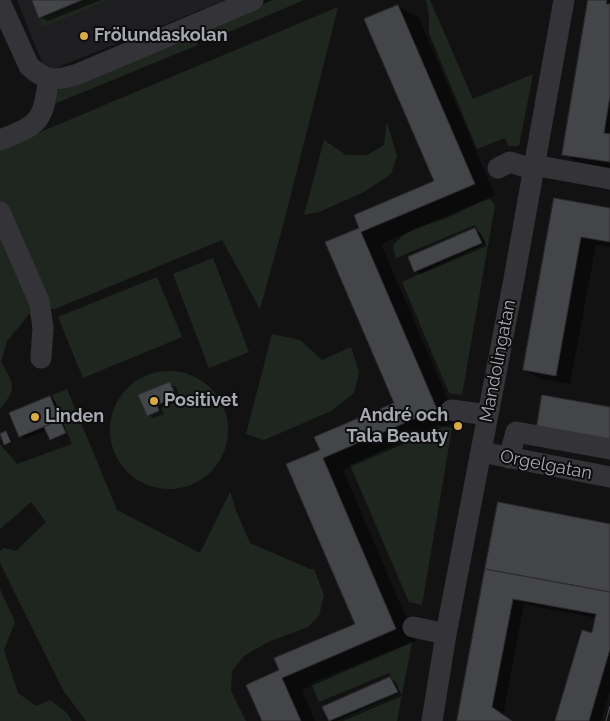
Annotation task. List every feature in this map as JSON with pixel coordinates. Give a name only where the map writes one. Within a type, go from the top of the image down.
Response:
[{"type":"street","points":[[2,14],[29,66],[37,73],[49,79],[61,79],[78,74],[253,0]]},
{"type":"street","name":"Mandolingatan","points":[[432,721],[446,634],[564,0]]},
{"type":"street","points":[[0,140],[33,126],[38,120],[46,99],[49,79]]},
{"type":"street","points":[[498,168],[510,162],[610,179]]},
{"type":"street","points":[[0,212],[39,301],[43,328],[41,358]]},
{"type":"street","points":[[450,410],[488,415]]},
{"type":"street","points":[[509,458],[516,432],[610,449]]},
{"type":"street","name":"Orgelgatan","points":[[481,452],[610,477]]},
{"type":"street","points":[[414,627],[446,634]]},
{"type":"shaded area","name":"Frölundaskolan","points":[[17,0],[225,0],[46,72]]},
{"type":"shaded area","points":[[89,0],[109,0],[43,27],[40,20]]},
{"type":"shaded area","points":[[273,0],[304,0],[215,38],[206,38],[201,30]]},
{"type":"shaded area","points":[[426,0],[430,0],[473,99],[533,74],[519,146],[508,146],[505,138],[477,149],[429,33],[429,14]]},
{"type":"shaded area","points":[[338,7],[260,309],[222,240],[55,309],[29,307],[30,313],[7,341],[1,362],[11,381],[12,391],[0,409],[0,149]]},
{"type":"shaded area","points":[[194,33],[198,45],[54,104],[53,101],[59,89]]},
{"type":"shaded area","points":[[387,122],[397,156],[391,174],[364,192],[319,212],[304,215],[324,140],[346,155],[367,155],[384,145]]},
{"type":"shaded area","points":[[490,199],[495,205],[462,395],[449,393],[402,282],[485,244],[475,225],[396,258],[393,246],[405,235],[420,227]]},
{"type":"shaded area","points":[[213,258],[249,352],[209,368],[173,274]]},
{"type":"shaded area","points":[[157,277],[182,337],[83,378],[58,317]]},
{"type":"shaded area","points":[[272,334],[300,340],[322,360],[351,347],[359,372],[354,393],[331,411],[264,440],[246,434]]},
{"type":"shaded area","points":[[169,371],[191,376],[202,381],[218,397],[223,408],[228,430],[223,452],[218,463],[202,479],[191,484],[169,489],[147,484],[136,479],[120,463],[115,452],[110,430],[115,408],[120,397],[136,381],[147,376]]},
{"type":"shaded area","points":[[67,389],[117,510],[200,553],[230,492],[250,543],[310,569],[314,569],[324,595],[319,616],[308,627],[268,642],[244,656],[232,671],[231,691],[246,721],[86,721],[63,690],[0,563],[0,551],[4,548],[16,551],[46,522],[31,502],[0,529],[0,444],[17,464],[72,444],[52,395]]},
{"type":"shaded area","points":[[437,425],[452,428],[422,605],[409,602],[350,465]]},
{"type":"shaded area","points":[[0,589],[15,622],[4,650],[18,693],[36,706],[50,700],[66,712],[72,721],[0,721]]},
{"type":"shaded area","points":[[412,642],[397,721],[336,721],[399,693],[389,673],[319,702],[311,683]]},
{"type":"building","points":[[32,0],[82,0],[39,18]]},
{"type":"building","points":[[588,0],[607,0],[606,4],[610,4],[610,96],[604,133],[610,134],[610,162],[562,155]]},
{"type":"building","points":[[398,5],[475,184],[361,232],[437,409],[323,458],[396,629],[282,678],[301,721],[262,721],[246,685],[279,670],[274,658],[355,624],[286,464],[320,450],[314,437],[394,403],[325,242],[359,228],[354,215],[434,181],[364,19]]},
{"type":"building","points":[[554,198],[610,208],[610,242],[581,237],[556,376],[523,370]]},
{"type":"building","points":[[475,228],[482,243],[414,272],[408,257]]},
{"type":"building","name":"Positivet","points":[[170,382],[176,397],[157,405],[159,411],[147,416],[138,395]]},
{"type":"building","points":[[542,395],[610,407],[610,440],[537,426]]},
{"type":"building","name":"Linden","points":[[50,396],[60,420],[19,437],[9,413]]},
{"type":"building","points":[[60,420],[66,433],[50,440],[44,427]]},
{"type":"building","points":[[6,431],[11,442],[4,445],[0,434]]},
{"type":"building","points":[[498,502],[610,524],[610,592],[485,569]]},
{"type":"building","points":[[485,569],[610,592],[610,649],[589,721],[555,721],[582,630],[592,633],[596,614],[513,599],[492,707],[512,721],[457,721]]},
{"type":"building","points":[[390,677],[398,692],[329,721],[322,707]]},
{"type":"tram line","points":[[606,721],[610,706]]},
{"type":"place","name":"Frölundaskolan","points":[[84,36]]},
{"type":"place","name":"Positivet","points":[[154,401]]},
{"type":"place","name":"Linden","points":[[35,417]]},
{"type":"place","name":"André och Tala Beauty","points":[[458,426]]}]
